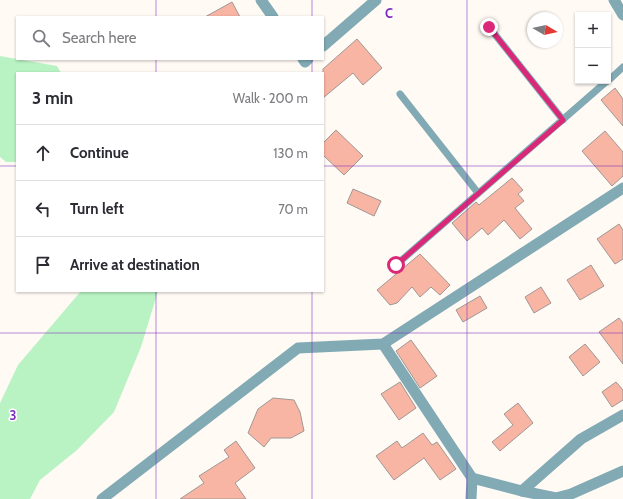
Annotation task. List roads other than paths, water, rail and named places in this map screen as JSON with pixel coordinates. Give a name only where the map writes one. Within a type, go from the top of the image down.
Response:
[{"type":"street","points":[[261,0],[272,16]]},
{"type":"street","points":[[324,45],[376,0]]},
{"type":"street","points":[[614,0],[623,15]]},
{"type":"street","points":[[102,499],[298,348],[383,344],[623,188]]},
{"type":"street","points":[[383,344],[472,478],[471,499]]},
{"type":"street","points":[[522,491],[581,439],[623,415]]},
{"type":"street","points":[[472,478],[556,498],[571,494],[623,471]]},
{"type":"lane","points":[[489,27],[563,120]]},
{"type":"lane","points":[[611,78],[623,68]]},
{"type":"lane","points":[[396,265],[605,84]]},
{"type":"lane","points":[[400,94],[478,193]]}]
